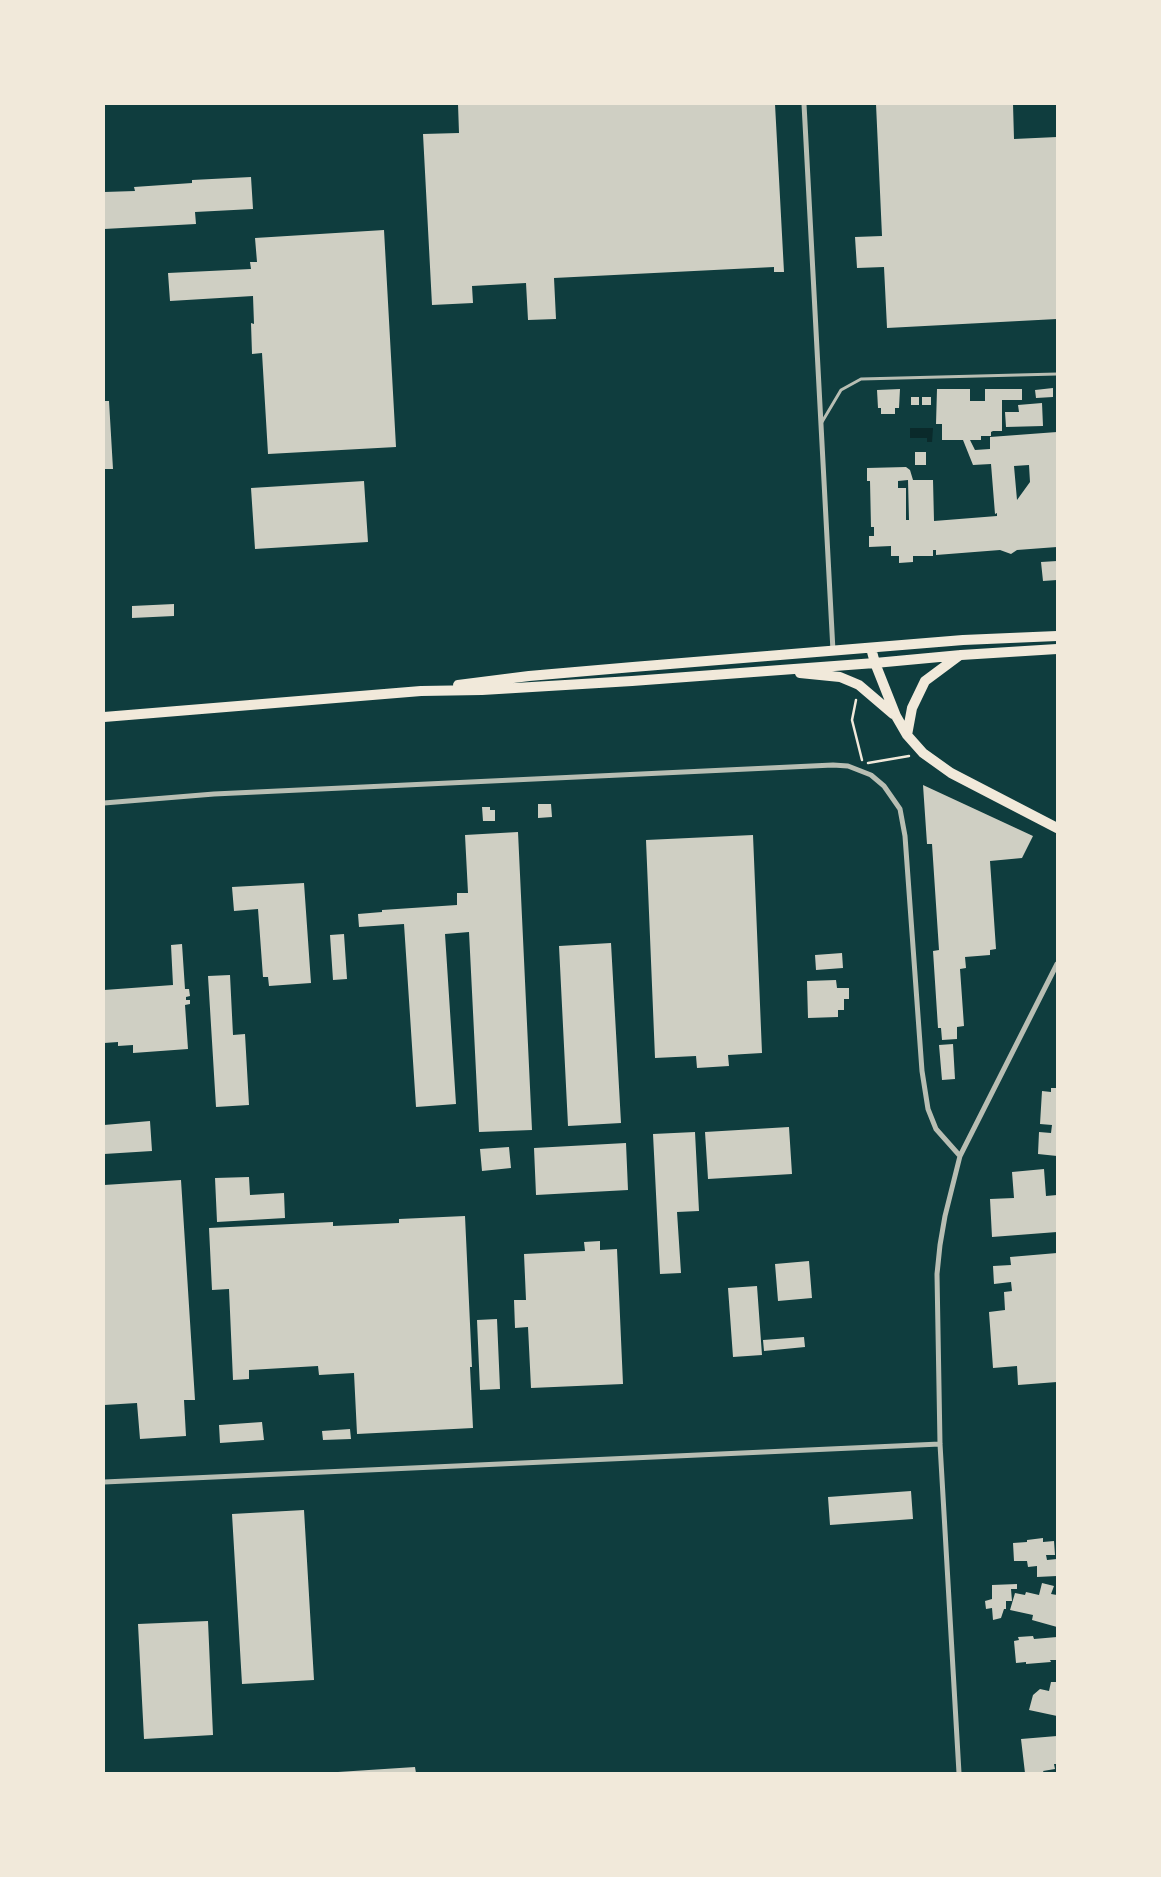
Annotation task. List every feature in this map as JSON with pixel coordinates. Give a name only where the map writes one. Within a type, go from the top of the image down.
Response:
[{"type":"main road","points":[[104,717],[421,691],[529,676],[963,640],[1057,636]]},
{"type":"main road","points":[[871,648],[896,716],[907,735],[923,754],[951,773],[1057,828]]},
{"type":"main road","points":[[421,691],[482,690],[632,681],[757,670],[875,663],[961,654],[1057,649]]},
{"type":"main road","points":[[907,735],[912,708],[925,681],[961,654]]},
{"type":"main road","points":[[757,670],[840,677],[859,685],[896,716]]},
{"type":"street","points":[[804,104],[833,652]]},
{"type":"street","points":[[104,803],[263,791],[833,765],[848,766],[871,775],[884,786],[900,809],[905,836],[922,1071],[928,1109],[936,1129],[960,1156]]},
{"type":"street","points":[[959,1773],[940,1444],[937,1274],[945,1216],[960,1156],[1057,964]]},
{"type":"street","points":[[104,1482],[940,1444]]},
{"type":"lane","points":[[821,424],[841,390],[861,378],[1057,374]]},
{"type":"lane","points":[[1017,638],[1019,652]]},
{"type":"path","points":[[859,685],[852,720],[863,764],[923,754]]},
{"type":"water","points":[[910,428],[933,428],[932,442],[927,442],[927,438],[910,438]]},
{"type":"building","points":[[458,104],[775,104],[784,272],[774,272],[774,267],[554,278],[556,319],[528,320],[526,283],[472,286],[473,303],[432,305],[423,134],[459,133]]},
{"type":"building","points":[[876,104],[1013,104],[1014,139],[1057,137],[1057,319],[887,328],[884,267],[857,268],[855,237],[882,236]]},
{"type":"building","points":[[251,177],[253,209],[195,212],[196,224],[104,229],[104,192],[135,191],[134,187],[192,183],[192,180]]},
{"type":"building","points":[[384,230],[396,447],[268,454],[262,353],[252,354],[251,323],[254,324],[253,296],[170,301],[168,273],[251,269],[250,262],[257,262],[255,238]]},
{"type":"building","points":[[1053,388],[1053,397],[1036,398],[1035,390]]},
{"type":"building","points":[[900,389],[899,408],[895,408],[895,414],[881,414],[881,408],[878,408],[877,390]]},
{"type":"building","points":[[937,389],[970,389],[970,401],[985,401],[985,389],[1022,389],[1022,400],[1002,400],[1002,431],[993,431],[991,436],[981,436],[981,440],[970,440],[975,450],[990,449],[990,437],[1057,432],[1057,547],[1017,550],[1011,554],[1000,550],[936,555],[936,550],[933,550],[933,556],[913,556],[913,562],[899,563],[899,556],[891,556],[891,546],[869,547],[869,536],[874,536],[874,527],[871,527],[870,481],[867,481],[867,468],[906,467],[910,470],[913,480],[933,480],[934,521],[997,516],[997,513],[995,514],[991,464],[973,465],[963,440],[942,440],[942,424],[936,424]],"holes":[[[1029,465],[1030,482],[1017,500],[1014,466]],[[908,480],[909,520],[906,520],[906,488],[898,488],[898,481]]]},
{"type":"building","points":[[911,397],[919,397],[919,405],[911,405]]},
{"type":"building","points":[[922,397],[931,397],[931,405],[922,405]]},
{"type":"building","points":[[104,401],[109,401],[113,469],[104,469]]},
{"type":"building","points":[[1042,403],[1043,426],[1006,427],[1005,412],[1019,412],[1018,405]]},
{"type":"building","points":[[915,452],[926,452],[926,465],[915,465]]},
{"type":"building","points":[[364,481],[368,542],[255,549],[251,488]]},
{"type":"building","points":[[1057,561],[1057,580],[1043,581],[1041,562]]},
{"type":"building","points":[[174,604],[174,616],[132,618],[132,606]]},
{"type":"building","points":[[923,785],[1033,836],[1022,858],[990,861],[996,949],[990,950],[990,955],[965,957],[966,968],[960,969],[964,1026],[957,1027],[957,1039],[942,1040],[941,1028],[938,1028],[933,951],[939,950],[932,844],[927,844]]},
{"type":"building","points":[[538,804],[551,804],[552,817],[538,818]]},
{"type":"building","points":[[482,807],[490,807],[490,810],[495,810],[495,821],[483,821]]},
{"type":"building","points":[[518,832],[532,1130],[479,1132],[469,932],[445,934],[456,1104],[416,1107],[404,924],[359,927],[358,914],[382,912],[382,910],[457,905],[457,893],[468,893],[465,835]]},
{"type":"building","points":[[753,835],[762,1053],[728,1055],[729,1066],[697,1068],[696,1056],[655,1058],[646,840]]},
{"type":"building","points":[[304,883],[311,983],[269,986],[268,977],[263,977],[258,909],[234,911],[232,887]]},
{"type":"building","points":[[344,934],[347,979],[333,980],[330,935]]},
{"type":"building","points":[[611,943],[621,1123],[568,1126],[559,946]]},
{"type":"building","points":[[182,944],[185,989],[189,989],[190,996],[186,997],[186,1000],[190,1000],[190,1004],[185,1005],[188,1049],[133,1053],[133,1045],[118,1046],[118,1042],[104,1043],[104,990],[173,985],[171,945]]},
{"type":"building","points":[[842,953],[843,968],[816,970],[815,955]]},
{"type":"building","points":[[230,975],[233,1035],[245,1034],[249,1105],[216,1107],[208,976]]},
{"type":"building","points":[[836,980],[837,988],[849,988],[849,999],[844,999],[844,1010],[838,1010],[838,1017],[808,1018],[807,981]]},
{"type":"building","points":[[953,1044],[955,1079],[942,1080],[939,1045]]},
{"type":"building","points":[[1051,1088],[1057,1088],[1057,1156],[1038,1154],[1039,1132],[1051,1133],[1052,1125],[1040,1124],[1042,1091],[1051,1092]]},
{"type":"building","points":[[150,1121],[152,1151],[104,1154],[104,1125]]},
{"type":"building","points":[[789,1127],[792,1174],[708,1179],[705,1132]]},
{"type":"building","points":[[695,1132],[699,1211],[677,1212],[681,1273],[660,1274],[653,1134]]},
{"type":"building","points":[[626,1143],[628,1190],[536,1195],[534,1148]]},
{"type":"building","points":[[509,1147],[511,1168],[482,1171],[480,1149]]},
{"type":"building","points":[[1044,1169],[1046,1196],[1057,1195],[1057,1232],[992,1237],[990,1199],[1014,1198],[1012,1172]]},
{"type":"building","points":[[249,1177],[250,1195],[284,1193],[285,1218],[217,1222],[215,1178]]},
{"type":"building","points":[[181,1180],[195,1400],[184,1400],[186,1436],[140,1439],[137,1403],[104,1405],[104,1185]]},
{"type":"building","points":[[465,1216],[473,1428],[357,1434],[354,1373],[319,1375],[318,1366],[249,1370],[249,1379],[233,1380],[229,1289],[212,1290],[209,1228],[333,1222],[333,1226],[399,1223],[399,1219]]},
{"type":"building","points":[[600,1241],[600,1250],[617,1249],[623,1384],[531,1388],[528,1327],[515,1328],[514,1300],[526,1300],[524,1254],[585,1251],[584,1242]]},
{"type":"building","points":[[1057,1253],[1057,1382],[1018,1385],[1017,1366],[993,1368],[989,1312],[1005,1310],[1004,1292],[1012,1291],[1011,1282],[994,1284],[993,1266],[1011,1265],[1010,1257]]},
{"type":"building","points":[[809,1261],[812,1298],[778,1301],[775,1264]]},
{"type":"building","points":[[757,1286],[762,1355],[733,1357],[728,1288]]},
{"type":"building","points":[[497,1319],[500,1389],[480,1390],[477,1320]]},
{"type":"building","points":[[804,1337],[805,1347],[764,1351],[763,1340]]},
{"type":"building","points":[[262,1422],[264,1440],[220,1443],[219,1425]]},
{"type":"building","points":[[350,1429],[351,1439],[323,1440],[322,1431]]},
{"type":"building","points":[[911,1491],[913,1519],[830,1525],[828,1497]]},
{"type":"building","points":[[304,1510],[314,1680],[242,1684],[232,1514]]},
{"type":"building","points":[[1043,1538],[1043,1542],[1054,1541],[1055,1555],[1046,1555],[1047,1560],[1057,1559],[1057,1576],[1037,1577],[1037,1566],[1028,1567],[1027,1561],[1014,1561],[1013,1543]]},
{"type":"building","points":[[1042,1583],[1054,1586],[1051,1594],[1057,1595],[1057,1627],[1032,1620],[1033,1615],[1010,1610],[1015,1593],[1025,1595],[1026,1592],[1039,1595]]},
{"type":"building","points":[[1017,1584],[1017,1589],[1011,1589],[1012,1601],[1006,1601],[1006,1609],[1004,1609],[1001,1618],[993,1620],[992,1608],[986,1609],[985,1601],[992,1599],[992,1585]]},
{"type":"building","points":[[208,1621],[213,1735],[144,1739],[138,1624]]},
{"type":"building","points":[[1033,1636],[1034,1639],[1057,1637],[1057,1660],[1026,1664],[1026,1662],[1016,1663],[1014,1641],[1019,1640],[1018,1637]]},
{"type":"building","points":[[1051,1682],[1057,1682],[1057,1716],[1029,1710],[1033,1695],[1040,1689],[1049,1691]]},
{"type":"building","points":[[1057,1736],[1057,1764],[1054,1764],[1055,1769],[1043,1771],[1044,1773],[1025,1773],[1021,1739]]},
{"type":"building","points":[[415,1767],[416,1773],[338,1773],[338,1772]]}]
